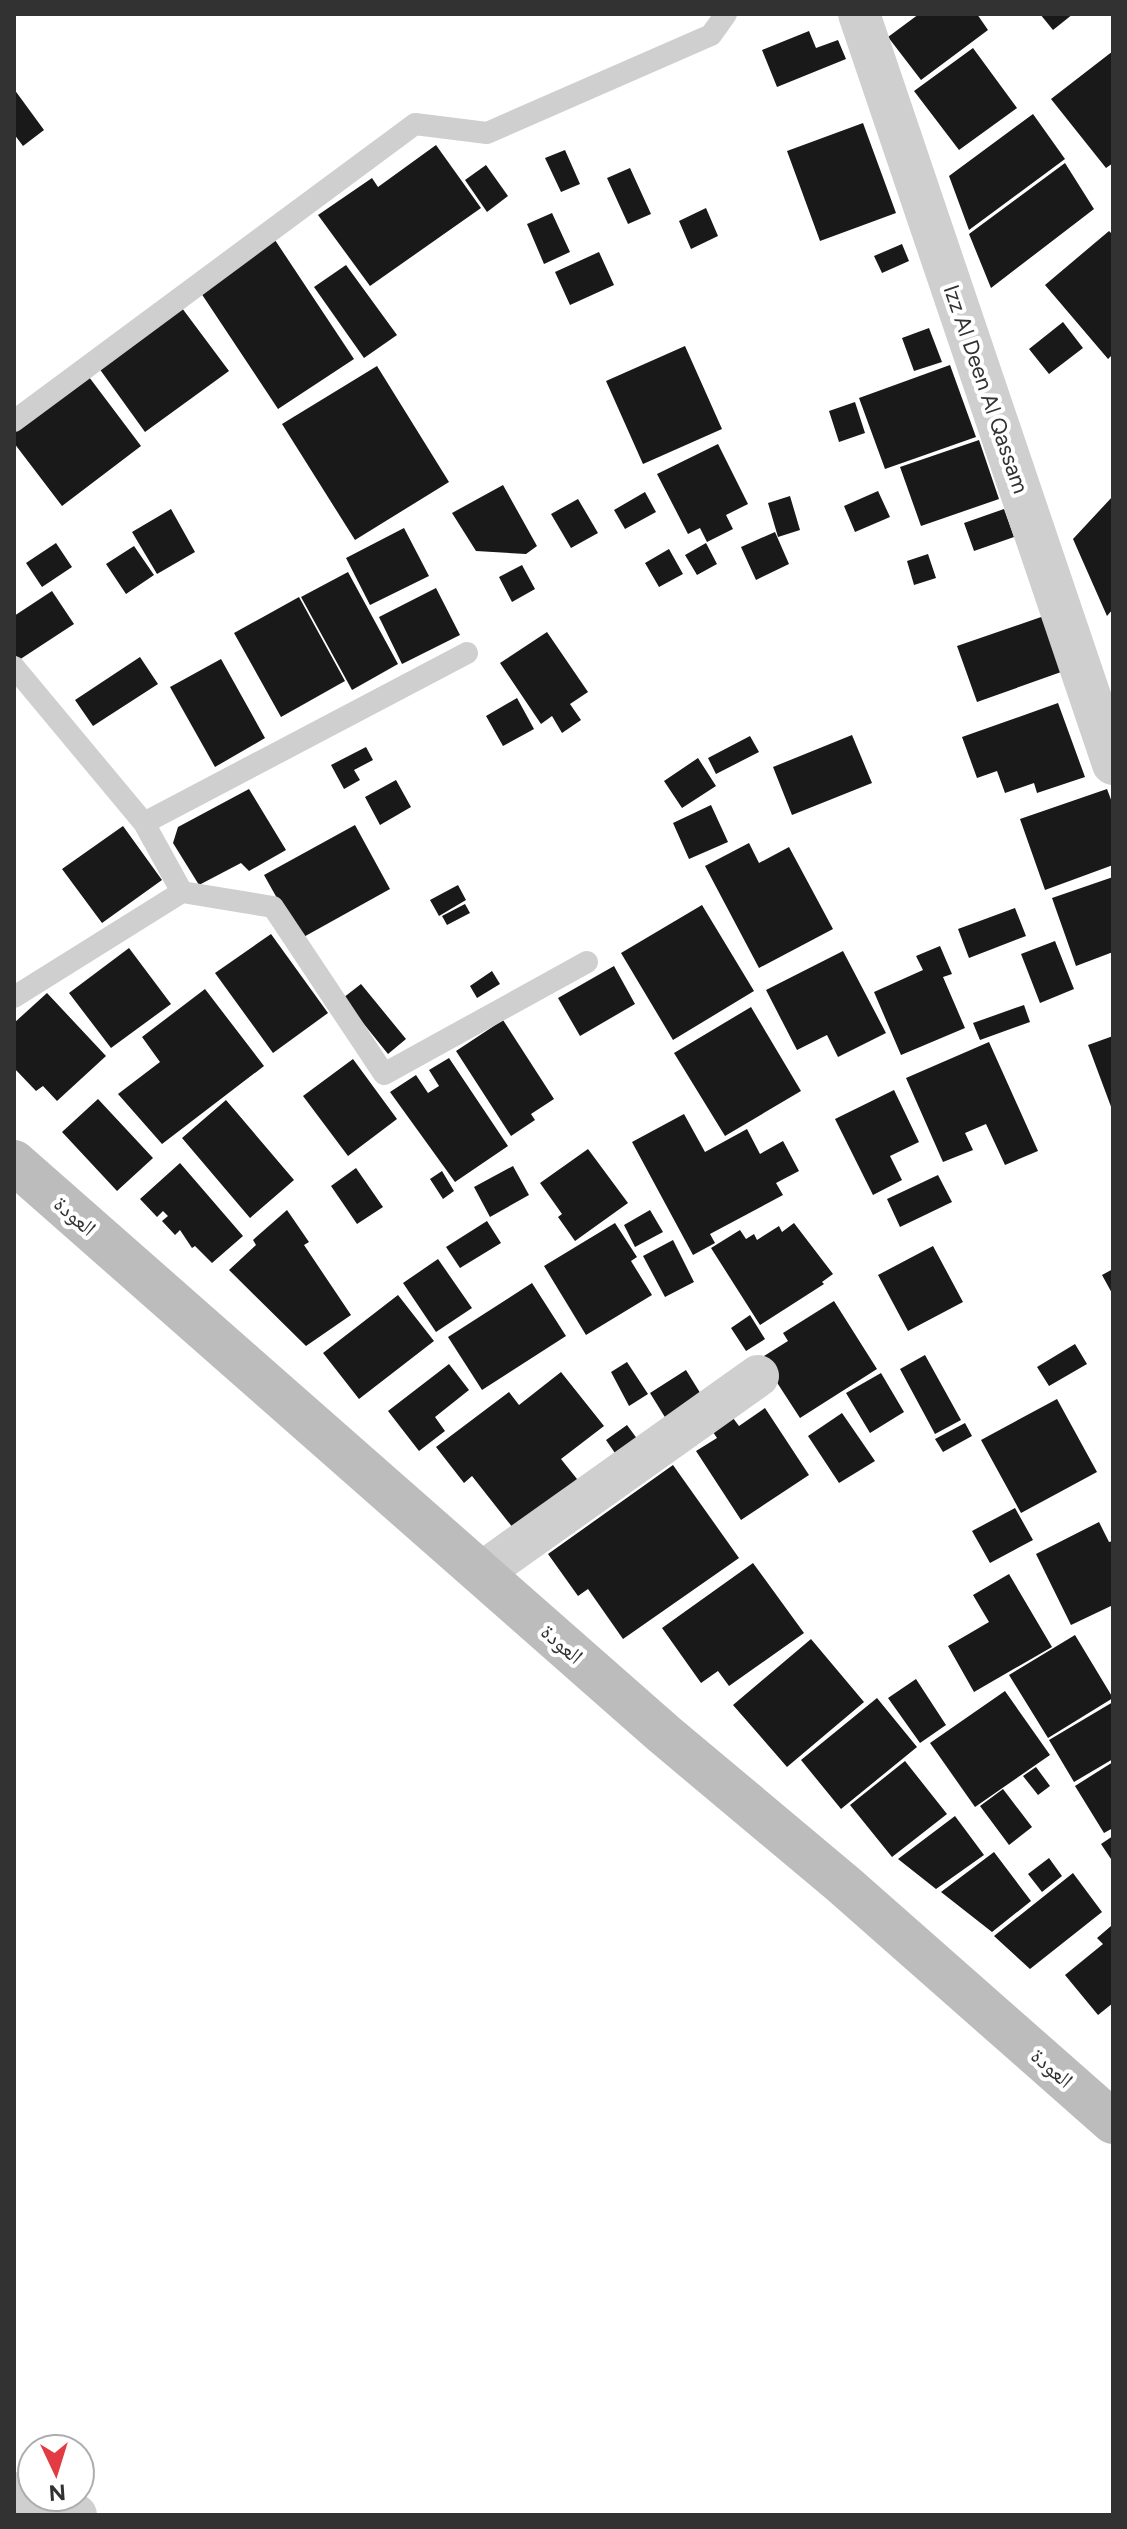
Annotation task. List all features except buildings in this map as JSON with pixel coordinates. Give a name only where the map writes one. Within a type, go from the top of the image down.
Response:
[{"type":"main road","name":"العودة","points":[[14,1162],[1113,2122]]},
{"type":"street","name":"Izz Al Deen Al Qassam","points":[[859,14],[1113,764]]},
{"type":"street","points":[[481,1573],[758,1376]]},
{"type":"street","points":[[14,2493],[76,2515]]},
{"type":"lane","points":[[14,421],[415,124],[487,133],[711,35],[726,14]]},
{"type":"lane","points":[[144,823],[467,653]]},
{"type":"lane","points":[[14,667],[144,823],[182,892]]},
{"type":"lane","points":[[14,997],[182,892],[273,907],[384,1074],[587,962]]}]
